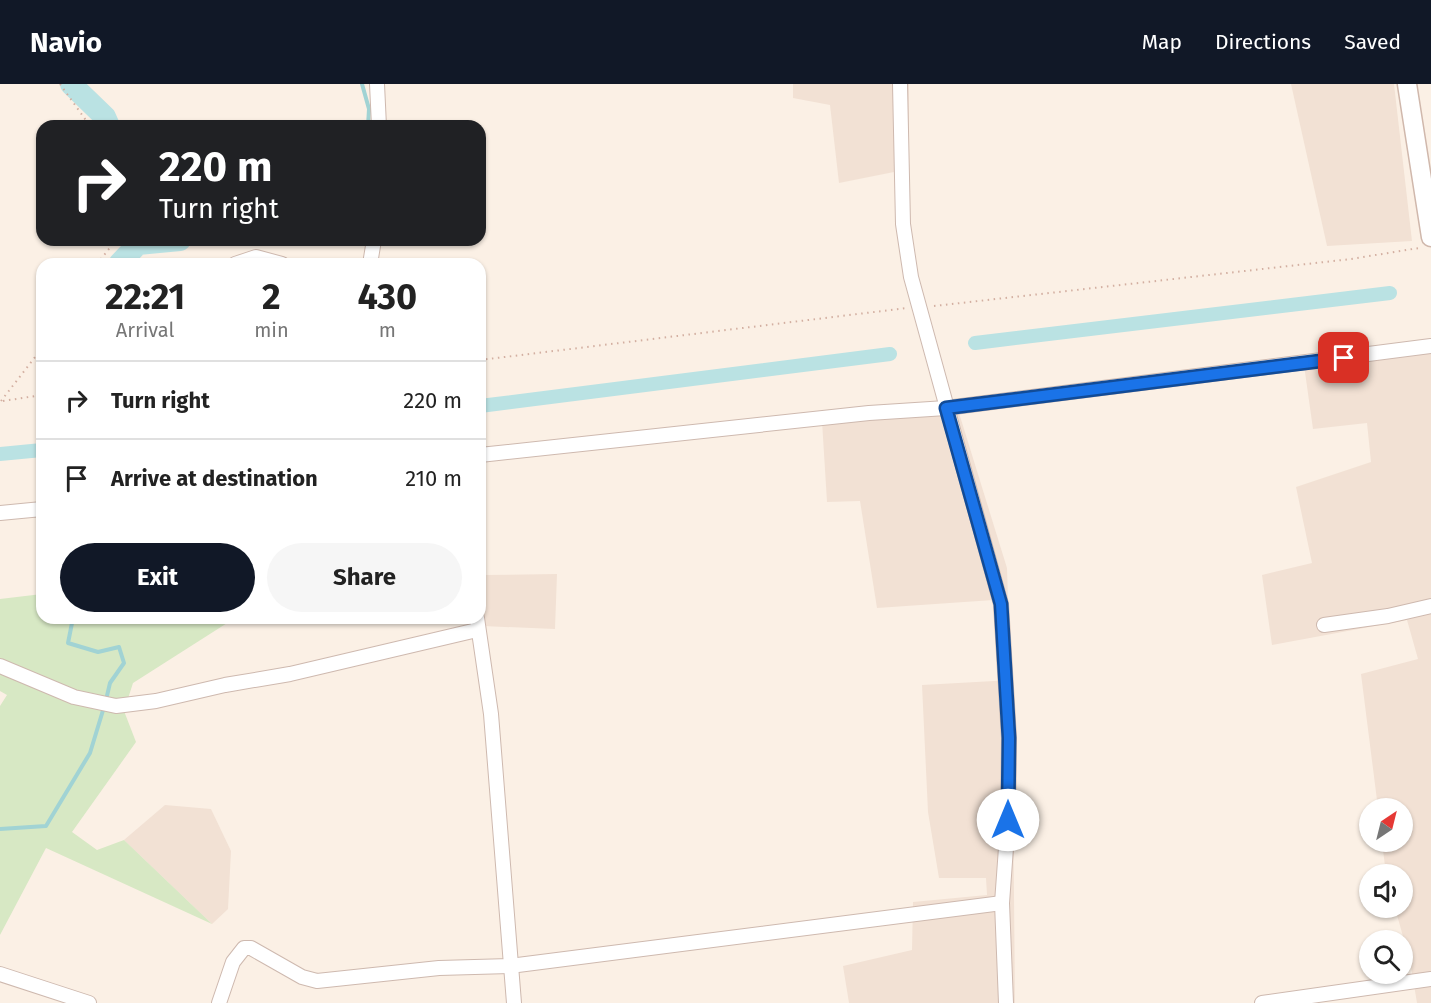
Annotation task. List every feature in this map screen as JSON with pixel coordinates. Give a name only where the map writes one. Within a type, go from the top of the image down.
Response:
[{"type":"main road","points":[[1407,84],[1424,146],[1425,243]]},
{"type":"street","points":[[377,84],[379,120]]},
{"type":"street","points":[[900,84],[903,224],[910,277],[1001,604],[1009,738],[1008,820],[1002,903],[1006,1003]]},
{"type":"street","points":[[486,454],[869,412],[946,408],[1431,346]]},
{"type":"street","points":[[0,513],[36,510]]},
{"type":"street","points":[[1324,625],[1388,616],[1431,606]]},
{"type":"street","points":[[0,666],[53,689],[89,701],[116,706],[156,701],[225,685],[312,670],[477,624],[486,669],[491,714],[514,1003]]},
{"type":"street","points":[[219,1003],[233,962],[244,948],[251,948],[303,977],[317,981],[439,968],[510,966],[1002,903]]},
{"type":"street","points":[[0,974],[89,1003]]},
{"type":"street","points":[[1262,1003],[1431,979]]},
{"type":"path","points":[[60,84],[86,120]]},
{"type":"path","points":[[486,359],[918,307],[1020,298],[1352,259],[1425,243]]},
{"type":"path","points":[[102,258],[111,246]]},
{"type":"path","points":[[1,402],[36,356]]},
{"type":"path","points":[[1,402],[36,396]]},
{"type":"shaded area","points":[[793,84],[909,84],[909,169],[839,183],[830,105],[793,98]]},
{"type":"shaded area","points":[[1291,84],[1394,84],[1412,241],[1327,246]]},
{"type":"shaded area","points":[[1431,352],[1431,1003],[1417,1003],[1413,979],[1413,930],[1401,930],[1398,918],[1413,918],[1413,864],[1385,864],[1383,852],[1413,852],[1413,798],[1377,798],[1361,674],[1418,659],[1407,620],[1272,645],[1262,575],[1312,563],[1296,487],[1371,462],[1367,423],[1313,429],[1303,358]]},
{"type":"shaded area","points":[[955,400],[1007,568],[1008,599],[877,608],[860,501],[827,502],[822,421]]},
{"type":"shaded area","points":[[557,574],[555,629],[483,626],[486,624],[486,575]]},
{"type":"shaded area","points":[[1012,680],[1015,1003],[849,1003],[843,966],[912,950],[913,902],[987,895],[986,878],[939,878],[928,812],[922,685]]},
{"type":"shaded area","points":[[165,805],[211,809],[231,851],[228,909],[212,924],[124,840]]},
{"type":"green space","points":[[36,595],[36,624],[226,624],[133,683],[124,711],[136,742],[72,832],[97,850],[124,840],[212,924],[46,848],[0,935],[0,706],[7,695],[0,691],[0,599]]},
{"type":"waterway","points":[[71,84],[106,120]]},
{"type":"waterway","points":[[362,84],[369,109],[368,120]]},
{"type":"waterway","points":[[125,258],[136,246]]},
{"type":"waterway","points":[[975,343],[1390,293]]},
{"type":"waterway","points":[[486,405],[890,354]]},
{"type":"waterway","points":[[0,454],[36,451]]},
{"type":"waterway","points":[[72,624],[68,643],[98,652],[119,647],[124,663],[110,683],[106,700]]},
{"type":"waterway","points":[[0,829],[46,826],[90,753],[104,707]]},
{"type":"route","points":[[1008,820],[1009,738],[1001,604],[946,408],[1344,358]]}]
